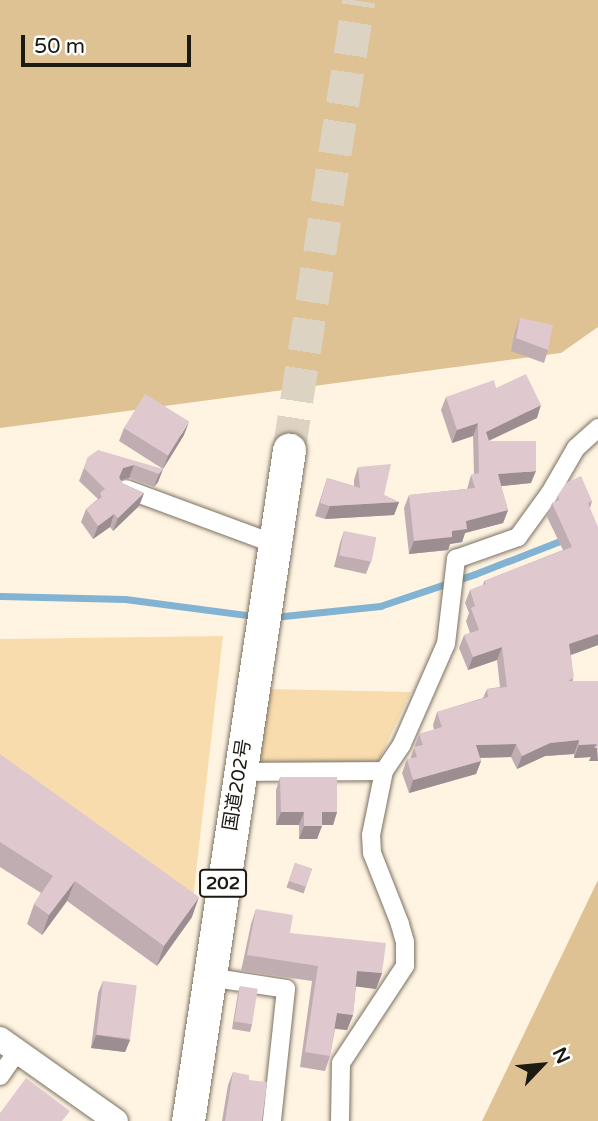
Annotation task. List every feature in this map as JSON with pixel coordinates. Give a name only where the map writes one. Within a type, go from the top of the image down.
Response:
[{"type":"highway","name":"国道202号","points":[[188,1121],[289,450]]},
{"type":"street","points":[[340,1121],[341,1063],[405,966],[405,942],[372,853],[371,835],[384,771],[402,744],[446,644],[456,559],[518,537],[550,493],[576,448],[598,428]]},
{"type":"street","points":[[126,489],[272,558]]},
{"type":"street","points":[[240,772],[384,771]]},
{"type":"street","points":[[208,977],[286,989],[272,1121]]},
{"type":"street","points":[[0,1076],[9,1046],[116,1121]]},
{"type":"shaded area","points":[[0,0],[598,0],[598,327],[561,353],[0,428]]},
{"type":"shaded area","points":[[223,636],[192,908],[0,773],[0,639]]},
{"type":"shaded area","points":[[268,689],[411,692],[378,762],[255,762]]},
{"type":"shaded area","points":[[598,880],[598,1121],[482,1121],[483,1119]]},
{"type":"building","points":[[520,318],[553,325],[548,350],[516,338]]},
{"type":"building","points":[[526,374],[541,405],[486,432],[489,441],[536,441],[536,471],[498,474],[508,510],[466,521],[467,529],[452,531],[452,537],[414,541],[409,495],[475,488],[471,475],[479,473],[478,423],[457,430],[446,397],[494,380],[496,388]]},
{"type":"building","points":[[145,394],[189,422],[168,455],[124,428]]},
{"type":"building","points":[[98,450],[163,469],[159,474],[134,465],[123,468],[119,477],[122,483],[144,493],[118,518],[114,514],[98,526],[86,509],[102,497],[100,493],[105,489],[84,468],[88,457]]},
{"type":"building","points":[[391,464],[384,495],[399,502],[330,506],[320,503],[327,478],[360,488],[358,467]]},
{"type":"building","points":[[581,476],[592,501],[588,503],[598,527],[598,634],[569,644],[574,677],[568,681],[598,681],[598,748],[594,748],[597,744],[579,745],[579,740],[550,743],[522,756],[516,744],[476,745],[481,761],[413,780],[407,759],[417,757],[414,747],[423,745],[419,734],[442,727],[437,712],[488,697],[487,689],[507,687],[502,647],[473,657],[464,635],[479,630],[471,608],[475,606],[470,590],[486,584],[484,581],[572,547],[552,503],[559,500],[558,495],[566,483]]},
{"type":"building","points":[[344,531],[376,537],[372,562],[339,556]]},
{"type":"building","points":[[0,754],[199,897],[164,946],[75,881],[49,915],[34,904],[53,876],[0,842]]},
{"type":"building","points":[[280,777],[337,777],[337,812],[322,812],[322,826],[304,826],[304,812],[281,812]]},
{"type":"building","points":[[295,863],[312,869],[306,887],[289,881]]},
{"type":"building","points":[[256,909],[293,915],[290,933],[386,943],[382,973],[357,971],[353,1015],[337,1013],[330,1056],[305,1052],[318,966],[247,955]]},
{"type":"building","points":[[103,981],[137,985],[130,1039],[96,1035]]},
{"type":"building","points":[[240,986],[258,989],[252,1024],[234,1022]]},
{"type":"building","points":[[233,1072],[249,1075],[249,1080],[267,1082],[262,1121],[225,1121]]},
{"type":"building","points":[[26,1078],[70,1111],[62,1121],[0,1121],[0,1113]]},
{"type":"waterway","points":[[274,617],[380,606],[475,574],[568,538]]},
{"type":"waterway","points":[[0,596],[125,599],[255,616]]},
{"type":"tunnel","points":[[289,450],[359,0]]}]
